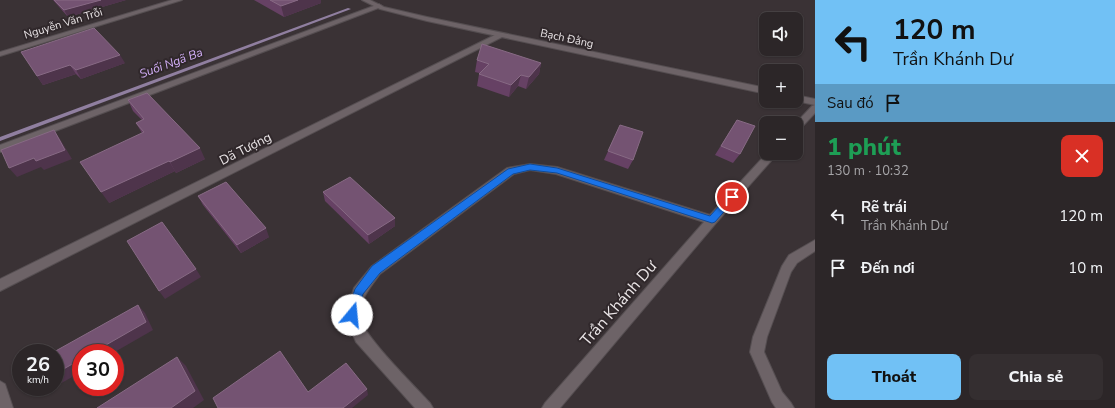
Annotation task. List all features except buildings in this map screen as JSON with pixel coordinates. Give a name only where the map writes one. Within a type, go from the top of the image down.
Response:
[{"type":"street","name":"Nguyễn Văn Trỗi","points":[[0,54],[179,0]]},
{"type":"street","name":"Bạch Đằng","points":[[365,0],[379,6],[427,19],[759,90]]},
{"type":"street","points":[[0,149],[379,6]]},
{"type":"street","name":"Dã Tượng","points":[[0,285],[502,35]]},
{"type":"street","points":[[803,99],[815,102]]},
{"type":"street","points":[[803,121],[815,108]]},
{"type":"street","name":"Trần Khánh Dư","points":[[550,408],[712,220],[767,160]]},
{"type":"street","points":[[424,408],[361,337],[352,315],[359,292],[376,270],[511,171],[530,167],[557,170],[712,220]]},
{"type":"street","points":[[786,408],[777,397],[757,352],[760,337],[786,270],[793,259],[815,245]]},
{"type":"street","points":[[0,389],[5,408]]},
{"type":"waterway","name":"Suối Ngã Ba","points":[[0,139],[349,9]]},
{"type":"route","points":[[352,315],[359,292],[376,270],[511,171],[530,167],[557,170],[712,220],[732,197]]}]
